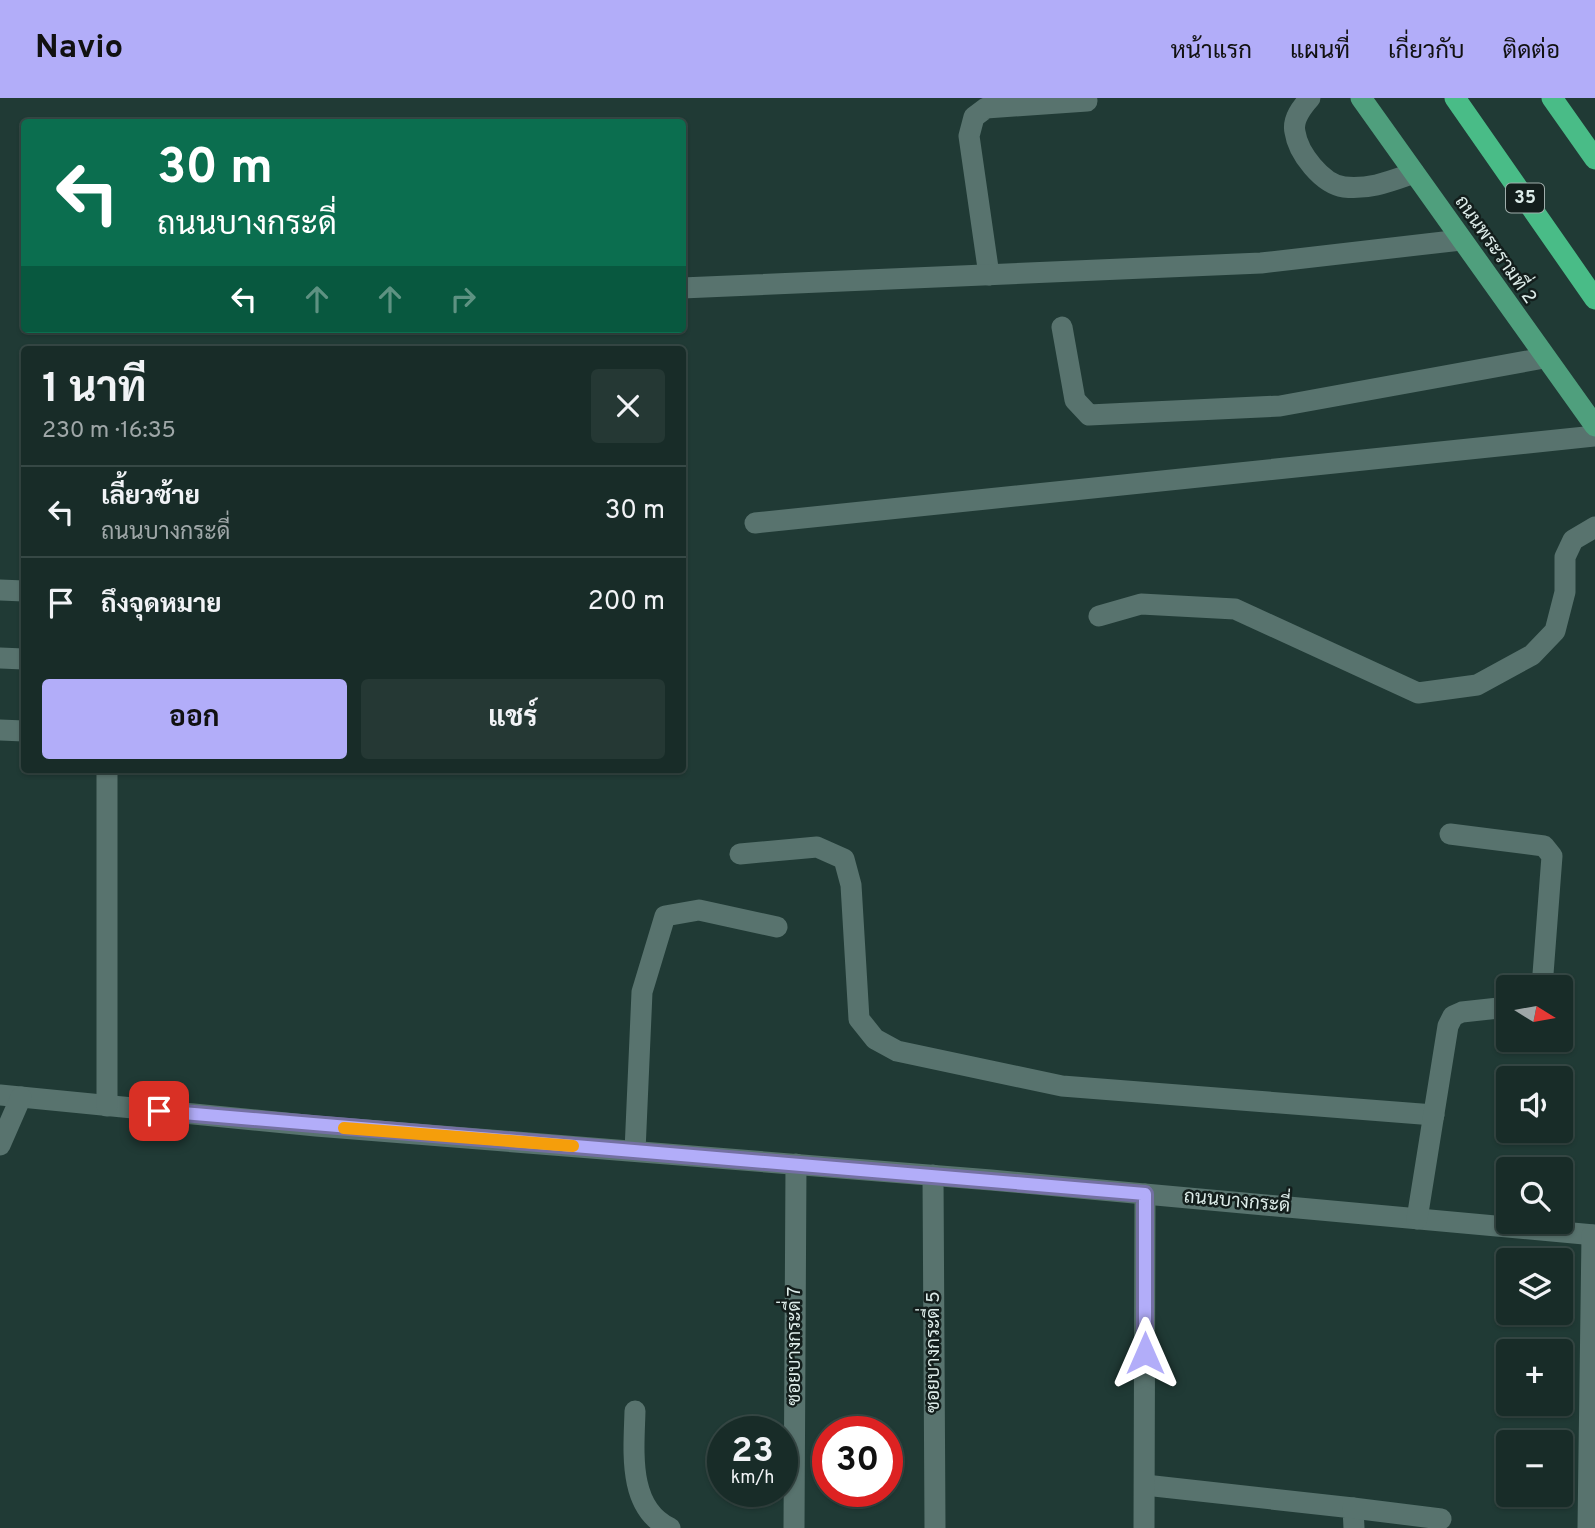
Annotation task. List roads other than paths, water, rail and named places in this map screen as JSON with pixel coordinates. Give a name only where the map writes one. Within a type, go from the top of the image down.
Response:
[{"type":"highway","name":"35","points":[[1455,98],[1595,299]]},
{"type":"highway","points":[[1470,98],[1595,274]]},
{"type":"highway","points":[[1552,98],[1595,159]]},
{"type":"main road","name":"ถนนพระรามที่ 2","points":[[1361,98],[1595,426]]},
{"type":"street","points":[[1310,98],[1299,110],[1294,131],[1322,178],[1342,187],[1371,187],[1414,173]]},
{"type":"street","points":[[989,275],[969,136],[974,117],[986,108],[1087,101]]},
{"type":"street","points":[[686,288],[1261,262],[1461,240]]},
{"type":"street","points":[[1062,327],[1075,400],[1088,415],[1280,406],[1544,358]]},
{"type":"street","points":[[755,523],[1595,436]]},
{"type":"street","points":[[1099,617],[1141,604],[1235,609],[1418,693],[1477,685],[1532,655],[1555,631],[1565,592],[1565,556],[1573,540],[1595,527]]},
{"type":"street","points":[[0,590],[21,591]]},
{"type":"street","points":[[0,659],[21,659]]},
{"type":"street","points":[[0,730],[21,731]]},
{"type":"street","points":[[107,773],[107,1106]]},
{"type":"street","points":[[1450,834],[1544,846],[1552,856],[1543,975]]},
{"type":"street","points":[[740,854],[817,847],[844,859],[851,885],[859,1020],[875,1039],[897,1051],[1062,1086],[1434,1115]]},
{"type":"street","points":[[635,1151],[642,992],[665,916],[699,910],[777,927]]},
{"type":"street","points":[[1417,1219],[1448,1026],[1453,1016],[1462,1012],[1496,1008]]},
{"type":"street","points":[[0,1145],[10,1096]]},
{"type":"street","name":"ถนนบางกระดี่","points":[[10,1096],[1593,1235]]},
{"type":"street","name":"ซอยบางกระดี่ 7","points":[[794,1528],[796,1164]]},
{"type":"street","name":"ซอยบางกระดี่ 5","points":[[933,1175],[935,1528]]},
{"type":"street","points":[[1144,1528],[1145,1194]]},
{"type":"street","points":[[1588,1528],[1592,1493],[1593,1235]]},
{"type":"street","points":[[635,1411],[634,1475],[648,1508],[670,1528]]},
{"type":"street","points":[[1146,1485],[1353,1518],[1441,1519]]}]
